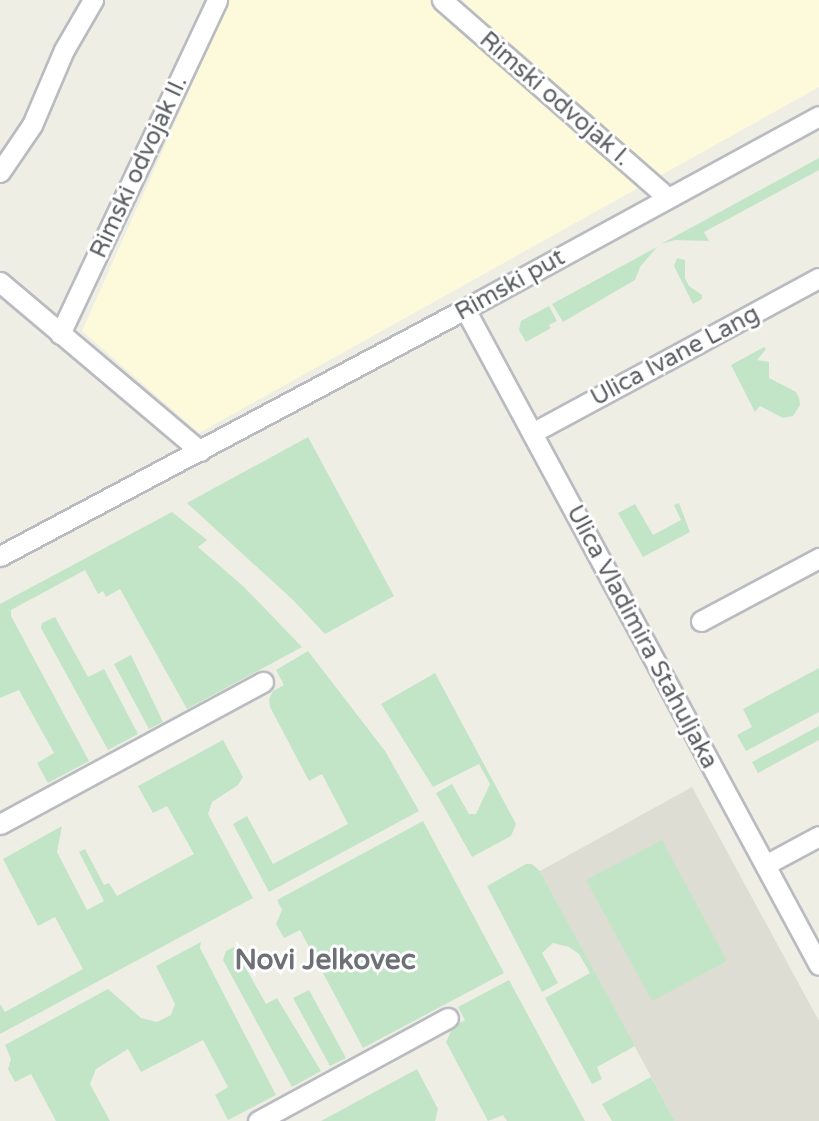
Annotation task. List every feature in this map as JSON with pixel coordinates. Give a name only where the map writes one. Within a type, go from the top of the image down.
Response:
[{"type":"street","points":[[0,172],[32,125],[64,50],[93,0]]},
{"type":"street","name":"Rimski odvojak II.","points":[[60,334],[218,0]]},
{"type":"street","name":"Rimski odvojak I.","points":[[442,0],[668,198]]},
{"type":"street","name":"Rimski put","points":[[0,556],[465,309],[819,116]]},
{"type":"street","name":"Ulica Ivane Lang","points":[[532,433],[819,278]]},
{"type":"street","points":[[0,282],[200,451]]},
{"type":"street","name":"Ulica Vladimira Stahuljaka","points":[[465,309],[819,965]]},
{"type":"street","points":[[701,621],[819,558]]},
{"type":"street","points":[[0,824],[263,682]]},
{"type":"street","points":[[765,865],[819,836]]},
{"type":"street","points":[[258,1121],[448,1018]]},
{"type":"shaded area","points":[[230,0],[819,0],[819,87],[199,433],[82,331]]},
{"type":"shaded area","points":[[692,787],[819,1021],[819,1121],[675,1121],[540,871]]},
{"type":"green space","points":[[819,158],[819,170],[704,232],[709,241],[675,240],[661,244]]},
{"type":"green space","points":[[657,247],[640,267],[635,280],[563,322],[552,304]]},
{"type":"green space","points":[[677,258],[685,260],[685,278],[689,286],[702,295],[702,299],[693,304],[674,266]]},
{"type":"green space","points":[[549,306],[557,321],[549,325],[551,328],[526,342],[519,330],[521,321]]},
{"type":"green space","points":[[764,347],[766,349],[757,360],[769,362],[769,378],[796,392],[799,398],[800,405],[793,416],[783,418],[760,406],[755,412],[731,365]]},
{"type":"green space","points":[[308,437],[394,596],[325,634],[293,600],[187,503]]},
{"type":"green space","points":[[679,503],[690,532],[643,557],[618,513],[635,504],[653,535],[681,520],[674,505]]},
{"type":"green space","points":[[172,512],[207,540],[198,547],[244,587],[302,647],[187,709],[120,589],[106,597],[103,591],[98,594],[85,570],[11,610],[11,616],[89,761],[48,783],[37,763],[54,753],[19,690],[0,698],[0,604]]},
{"type":"green space","points":[[55,617],[88,677],[104,669],[138,734],[108,750],[41,628],[42,623]]},
{"type":"green space","points":[[308,651],[385,751],[419,811],[269,892],[233,824],[247,816],[273,864],[348,824],[322,774],[309,781],[270,707],[269,699],[273,691],[284,685],[276,670]]},
{"type":"green space","points":[[131,655],[163,722],[149,729],[114,664]]},
{"type":"green space","points":[[819,668],[819,712],[746,751],[737,735],[752,727],[743,709]]},
{"type":"green space","points":[[435,673],[516,824],[511,836],[472,857],[436,793],[452,784],[469,814],[476,814],[490,784],[479,764],[433,787],[381,704]]},
{"type":"green space","points":[[819,726],[819,740],[758,773],[752,762]]},
{"type":"green space","points":[[223,740],[243,777],[238,785],[212,802],[208,814],[253,898],[0,1034],[0,1004],[5,1012],[83,969],[55,917],[38,926],[3,859],[62,826],[57,852],[87,910],[104,901],[79,852],[85,849],[104,885],[109,883],[117,896],[194,854],[167,806],[153,813],[138,786]]},
{"type":"green space","points":[[423,821],[504,973],[363,1048],[300,930],[284,938],[276,924],[282,910],[277,900]]},
{"type":"green space","points":[[662,840],[727,961],[652,1001],[586,880]]},
{"type":"green space","points":[[526,864],[532,864],[540,871],[635,1046],[597,1067],[602,1079],[592,1084],[545,998],[590,973],[579,954],[569,947],[553,943],[542,953],[558,983],[542,992],[487,886]]},
{"type":"green space","points":[[201,942],[200,948],[276,1095],[228,1120],[215,1095],[228,1087],[203,1040],[141,1072],[128,1049],[96,1069],[90,1084],[110,1121],[56,1121],[31,1074],[15,1082],[8,1069],[11,1059],[5,1045],[108,989],[141,1018],[157,1022],[171,1015],[175,1004],[156,966]]},
{"type":"green space","points":[[234,947],[266,1004],[277,998],[321,1071],[292,1087],[223,960],[226,951]]},
{"type":"green space","points":[[509,980],[585,1121],[507,1121],[503,1115],[488,1121],[446,1042],[453,1027],[465,1020],[458,1007]]},
{"type":"green space","points":[[309,990],[346,1058],[330,1066],[293,998]]},
{"type":"green space","points":[[417,1069],[438,1109],[435,1121],[321,1121]]},
{"type":"green space","points":[[651,1077],[675,1121],[612,1121],[602,1104]]},
{"type":"district","name":"Novi Jelkovec","points":[[325,960]]}]
